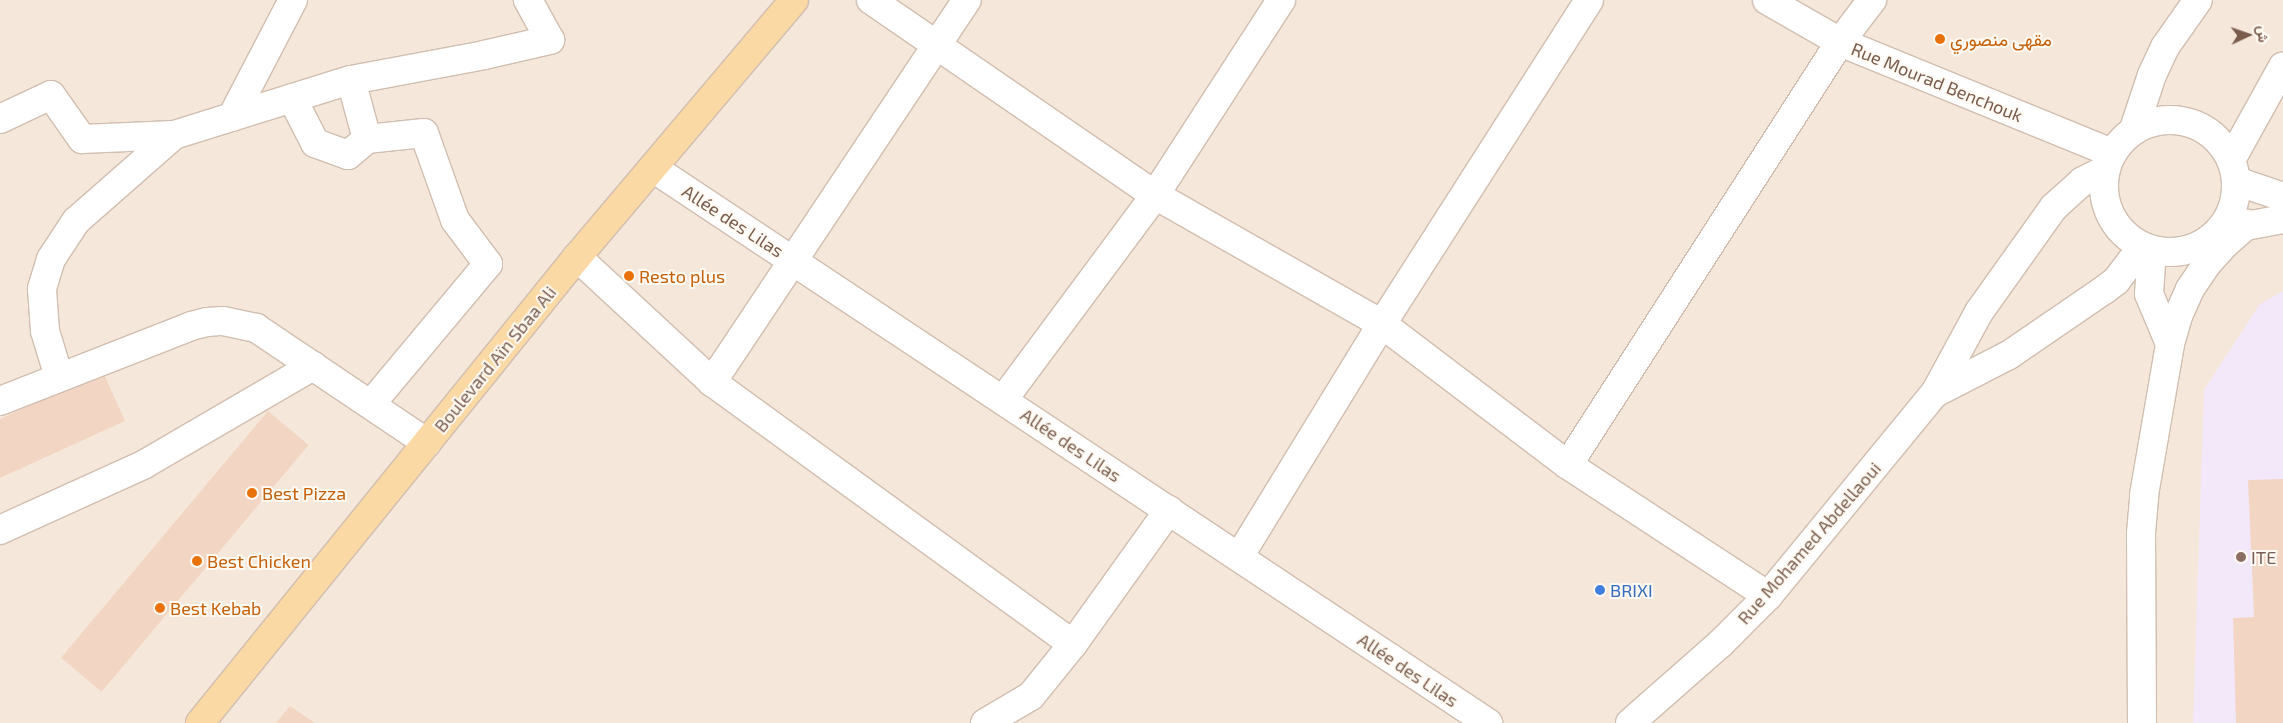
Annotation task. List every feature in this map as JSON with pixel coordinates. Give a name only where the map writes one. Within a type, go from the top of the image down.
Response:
[{"type":"main road","name":"Boulevard Aïn Sbaa Ali","points":[[200,723],[577,257],[794,0]]},
{"type":"street","points":[[232,117],[293,0]]},
{"type":"street","points":[[0,119],[52,95],[82,139],[174,135],[351,80],[484,55],[550,40],[528,0]]},
{"type":"street","points":[[871,0],[1155,195],[1382,324],[1568,465],[1768,596]]},
{"type":"street","points":[[712,382],[968,0]]},
{"type":"street","points":[[1003,400],[1155,195],[1281,0]]},
{"type":"street","points":[[1239,557],[1382,324],[1588,0]]},
{"type":"street","name":"Rue Mourad Benchouk","points":[[1767,0],[1840,42],[2108,161]]},
{"type":"street","points":[[1568,465],[1840,42],[1872,0]]},
{"type":"street","points":[[2134,129],[2165,48],[2198,0]]},
{"type":"street","points":[[2233,170],[2283,66]]},
{"type":"street","points":[[351,80],[366,140]]},
{"type":"street","points":[[292,98],[314,143],[348,155],[366,140],[424,133],[455,220],[488,264],[371,404]]},
{"type":"street","points":[[2178,119],[2200,126],[2218,140],[2233,170],[2235,200],[2228,218],[2216,233],[2203,244],[2186,251],[2169,252],[2147,248],[2120,230],[2106,206],[2103,188],[2108,161],[2121,139],[2134,129],[2155,120],[2178,119]]},
{"type":"street","points":[[59,378],[45,331],[42,289],[51,259],[76,221],[174,135]]},
{"type":"street","points":[[1934,393],[1979,312],[2054,207],[2108,161]]},
{"type":"street","name":"Allée des Lilas","points":[[653,168],[1488,723]]},
{"type":"street","points":[[2233,170],[2283,197]]},
{"type":"street","points":[[2216,233],[2248,224],[2283,219]]},
{"type":"street","points":[[2142,723],[2141,533],[2144,496],[2170,344],[2178,316],[2190,289],[2206,265],[2226,243],[2248,224]]},
{"type":"street","points":[[2147,248],[2149,294],[2170,344]]},
{"type":"street","points":[[1934,393],[2009,355],[2116,281],[2147,248]]},
{"type":"street","points":[[577,257],[712,382],[1073,644]]},
{"type":"street","points":[[0,401],[190,326],[215,321],[240,323],[256,328],[428,443]]},
{"type":"street","points":[[0,530],[144,465],[313,366]]},
{"type":"street","name":"Rue Mohamed Abdellaoui","points":[[1630,723],[1720,644],[1768,596],[1934,393]]},
{"type":"street","points":[[1004,719],[1031,696],[1073,644],[1168,510]]},
{"type":"shaded area","points":[[0,0],[2283,0],[2283,723],[0,723]]},
{"type":"shaded area","name":"ITE","points":[[2283,291],[2283,723],[2193,723],[2204,390],[2260,304]]},
{"type":"building","points":[[103,372],[125,421],[0,478],[0,419]]},
{"type":"building","points":[[268,411],[309,445],[102,692],[61,658]]},
{"type":"building","points":[[2283,479],[2283,723],[2236,723],[2233,618],[2254,617],[2248,480]]},
{"type":"building","points":[[290,706],[315,723],[276,723]]},
{"type":"place","name":"مقهى منصوري","points":[[1940,39]]},
{"type":"place","name":"Resto plus","points":[[629,276]]},
{"type":"place","name":"Best Pizza","points":[[252,493]]},
{"type":"place","name":"ITE","points":[[2241,557]]},
{"type":"place","name":"Best Chicken","points":[[197,561]]},
{"type":"place","name":"BRIXI","points":[[1600,590]]},
{"type":"place","name":"Best Kebab","points":[[160,608]]}]
